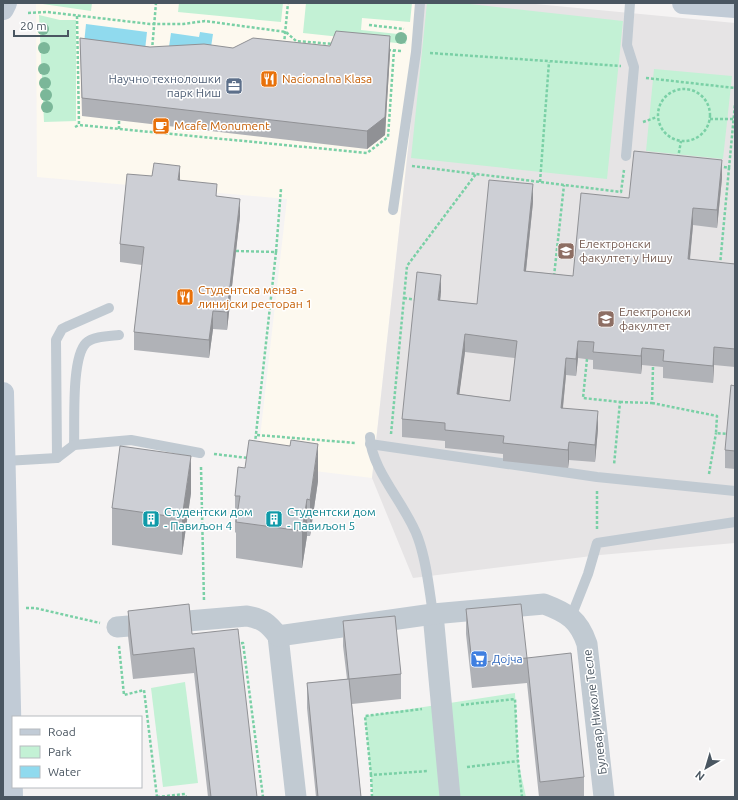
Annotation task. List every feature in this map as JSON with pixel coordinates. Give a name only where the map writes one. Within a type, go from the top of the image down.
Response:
[{"type":"main road","points":[[3,9],[6,3]]},
{"type":"main road","points":[[683,3],[735,7]]},
{"type":"main road","points":[[3,393],[12,797]]},
{"type":"street","name":"Булевар Николе Тесле","points":[[278,636],[433,614],[544,604],[559,610],[571,617],[582,630],[587,644],[604,797]]},
{"type":"street","points":[[433,614],[450,797]]},
{"type":"street","points":[[117,627],[248,616],[261,618],[271,626],[278,636],[296,797]]},
{"type":"lane","points":[[393,210],[416,52],[420,3]]},
{"type":"lane","points":[[626,156],[633,72],[627,45],[630,3]]},
{"type":"lane","points":[[57,458],[56,340],[62,329],[109,308]]},
{"type":"lane","points":[[74,445],[75,385],[79,354],[87,342],[118,335]]},
{"type":"lane","points":[[5,461],[57,458],[74,445],[131,440],[200,453]]},
{"type":"lane","points":[[433,614],[426,564],[418,538],[398,498],[374,457],[370,440],[597,477],[735,490]]},
{"type":"lane","points":[[571,617],[588,574],[597,543],[735,522]]},
{"type":"path","points":[[152,51],[156,3]]},
{"type":"path","points":[[284,45],[288,3]]},
{"type":"path","points":[[28,13],[47,12],[155,24],[183,24],[206,21],[286,32],[296,41],[341,45]]},
{"type":"path","points":[[77,16],[79,125]]},
{"type":"path","points":[[369,25],[405,30]]},
{"type":"path","points":[[386,50],[407,52]]},
{"type":"path","points":[[75,127],[79,125],[367,153],[388,137],[394,50]]},
{"type":"path","points":[[427,53],[550,62],[633,72],[687,83],[735,88]]},
{"type":"path","points":[[540,182],[550,62]]},
{"type":"path","points":[[687,83],[687,89]]},
{"type":"path","points":[[676,89],[687,89],[701,94],[706,100],[710,108],[710,119],[704,132],[698,138],[682,141],[673,139],[665,134],[657,117],[658,108],[662,100],[668,94],[676,89]]},
{"type":"path","points":[[720,267],[735,104]]},
{"type":"path","points":[[710,119],[733,119]]},
{"type":"path","points":[[119,129],[120,120]]},
{"type":"path","points":[[275,138],[275,145]]},
{"type":"path","points":[[677,162],[682,141]]},
{"type":"path","points":[[620,200],[626,156]]},
{"type":"path","points":[[400,165],[621,192]]},
{"type":"path","points":[[714,166],[729,168]]},
{"type":"path","points":[[392,431],[407,266],[476,174]]},
{"type":"path","points":[[553,284],[564,185]]},
{"type":"path","points":[[254,447],[257,435],[281,189]]},
{"type":"path","points":[[236,251],[276,252]]},
{"type":"path","points":[[404,298],[424,301]]},
{"type":"path","points":[[587,359],[583,398],[620,402],[652,403],[717,416],[708,488]]},
{"type":"path","points":[[652,403],[653,367]]},
{"type":"path","points":[[612,478],[620,402]]},
{"type":"path","points":[[716,433],[728,434]]},
{"type":"path","points":[[257,435],[370,440]]},
{"type":"path","points":[[204,619],[200,453],[251,459]]},
{"type":"path","points":[[597,477],[597,543]]},
{"type":"path","points":[[8,608],[35,608],[117,627],[124,695],[144,690],[157,797],[185,794],[186,797]]},
{"type":"path","points":[[229,644],[243,643],[263,797]]},
{"type":"path","points":[[372,797],[371,775],[447,769],[518,761],[522,797]]},
{"type":"shaded area","points":[[36,3],[424,3],[372,478],[257,464],[287,199],[37,177]]},
{"type":"shaded area","name":"Електронски факултет у Нишу","points":[[424,3],[525,3],[735,23],[735,543],[600,555],[413,578],[372,478]]},
{"type":"green space","points":[[36,3],[92,3],[91,11]]},
{"type":"green space","points":[[179,3],[283,3],[281,22],[178,12]]},
{"type":"green space","points":[[306,3],[412,3],[410,22],[362,18],[361,30],[407,35],[406,44],[303,33]]},
{"type":"green space","points":[[427,3],[461,3],[623,21],[607,179],[411,158]]},
{"type":"green space","points":[[39,15],[60,20],[76,20],[76,121],[44,122]]},
{"type":"green space","points":[[654,69],[732,76],[723,159],[646,151]]},
{"type":"green space","points":[[185,682],[198,783],[163,787],[151,688]]},
{"type":"green space","points":[[515,693],[518,761],[526,797],[373,797],[365,716]]},
{"type":"water","points":[[86,24],[147,32],[145,50],[83,54]]},
{"type":"water","points":[[200,32],[213,34],[209,60],[168,54],[171,33],[199,37]]},
{"type":"building","name":"Научно технолошки парк Ниш","points":[[336,31],[390,36],[385,117],[367,131],[82,98],[80,38],[150,47],[204,44],[233,48],[253,38],[330,46]]},
{"type":"building","name":"Електронски факултет","points":[[634,151],[722,160],[717,210],[693,208],[688,259],[735,264],[735,349],[714,347],[713,366],[663,361],[664,350],[642,348],[641,356],[593,352],[594,342],[578,341],[576,359],[566,358],[561,408],[598,411],[595,445],[569,442],[568,450],[503,443],[504,436],[445,430],[445,423],[402,419],[417,272],[441,275],[438,300],[477,304],[489,180],[533,184],[524,271],[573,276],[581,193],[629,198]],"holes":[[[465,334],[517,341],[510,401],[457,394]]]},
{"type":"building","name":"Студентска менза - линијски ресторан 1","points":[[154,163],[180,166],[178,180],[217,184],[216,196],[240,199],[227,312],[213,311],[209,340],[134,332],[144,247],[120,244],[127,174],[152,176]]},
{"type":"building","points":[[731,385],[735,386],[735,451],[725,450]]},
{"type":"building","points":[[249,440],[290,446],[291,440],[318,444],[310,500],[307,499],[302,531],[236,522],[240,496],[235,496],[238,467],[245,468]]},
{"type":"building","points":[[120,446],[191,456],[182,518],[112,508]]},
{"type":"building","points":[[189,604],[192,634],[238,629],[257,797],[211,797],[194,648],[133,655],[128,611]]},
{"type":"building","points":[[521,604],[527,658],[472,663],[466,609]]},
{"type":"building","points":[[395,616],[401,674],[349,679],[343,621]]},
{"type":"building","points":[[571,653],[584,777],[540,782],[527,658]]},
{"type":"building","points":[[349,679],[361,797],[318,797],[307,683]]},
{"type":"place","name":"Nacionalna Klasa","points":[[269,79]]},
{"type":"place","name":"Научно технолошки парк Ниш","points":[[234,86]]},
{"type":"place","name":"Mcafe Monument","points":[[161,126]]},
{"type":"place","name":"Електронски факултет у Нишу","points":[[566,251]]},
{"type":"place","name":"Студентска менза - линијски ресторан 1","points":[[185,297]]},
{"type":"place","name":"Електронски факултет","points":[[606,319]]},
{"type":"place","name":"Студентски дом - Павиљон 4","points":[[151,519]]},
{"type":"place","name":"Студентски дом - Павиљон 5","points":[[274,519]]},
{"type":"place","name":"Дојча","points":[[479,659]]}]
